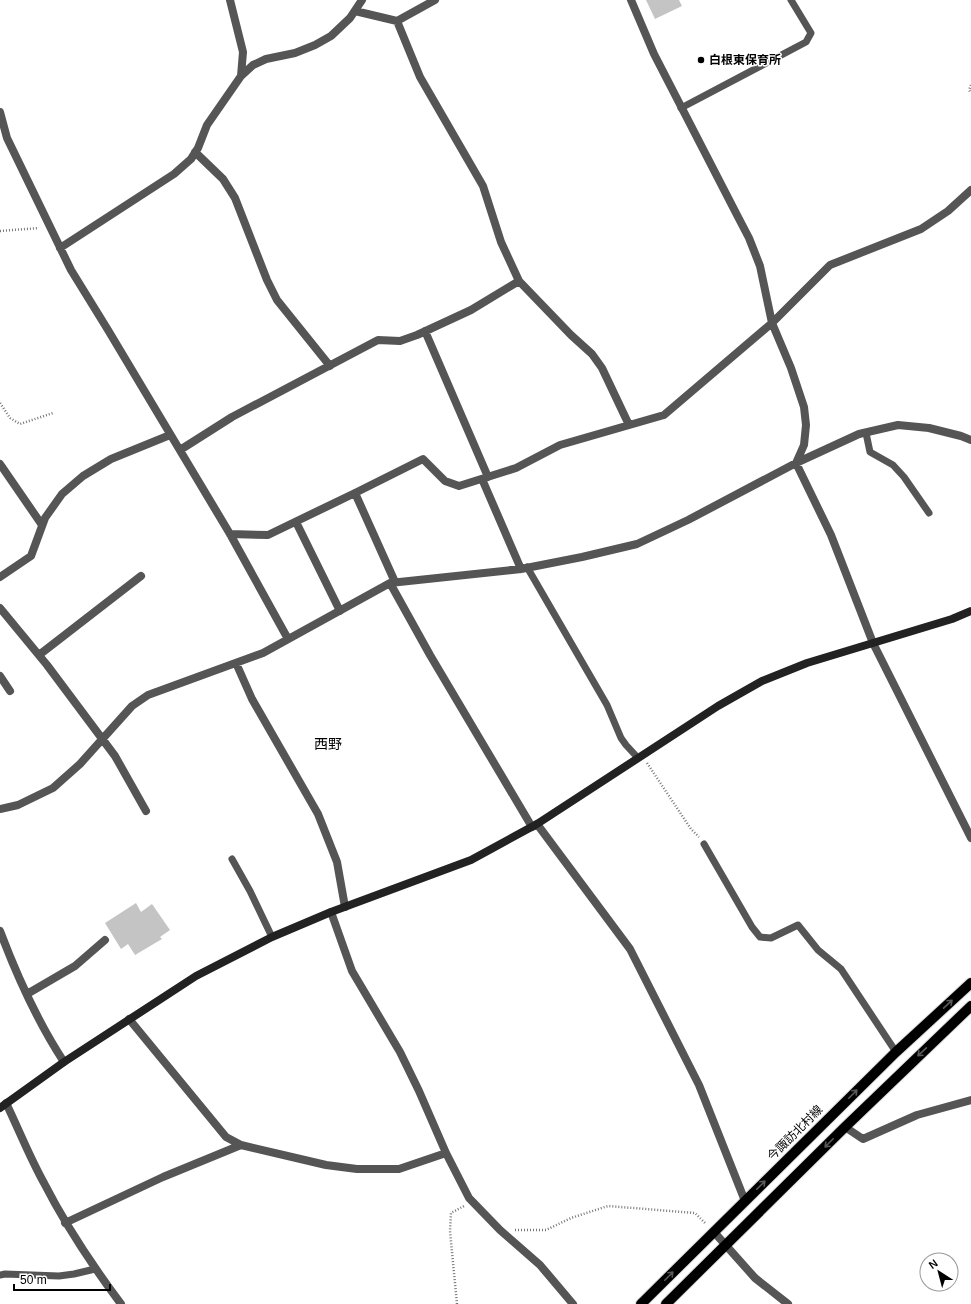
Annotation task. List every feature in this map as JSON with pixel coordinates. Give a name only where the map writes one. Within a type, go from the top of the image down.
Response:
[{"type":"main road","name":"今諏訪北村線","points":[[641,1304],[896,1052],[971,983]]},
{"type":"main road","points":[[666,1304],[845,1127],[971,1006]]},
{"type":"street","points":[[230,0],[243,52],[241,76]]},
{"type":"street","points":[[60,248],[174,174],[190,159],[195,152],[207,125],[241,76],[253,65],[266,59],[295,53],[332,36],[350,18],[362,0]]},
{"type":"street","points":[[355,11],[397,21],[435,0]]},
{"type":"street","points":[[631,0],[654,54],[749,238],[760,266],[772,322],[804,407],[806,425],[804,445],[796,463],[831,535],[873,643],[971,838]]},
{"type":"street","points":[[397,21],[420,77],[483,186],[501,242],[519,281],[571,335],[592,354],[602,368],[629,425]]},
{"type":"street","points":[[0,112],[7,138],[70,270],[108,330],[230,534],[288,639]]},
{"type":"street","points":[[195,152],[223,180],[235,198],[267,280],[278,300],[330,366]]},
{"type":"street","points":[[230,534],[268,535],[423,459],[445,481],[459,486],[516,468],[560,445],[664,415],[772,322],[830,265],[922,229],[948,211],[971,190]]},
{"type":"street","points":[[180,450],[232,417],[378,340],[400,341],[425,331],[471,310],[519,281]]},
{"type":"street","points":[[425,331],[485,478],[524,568]]},
{"type":"street","points":[[0,809],[18,805],[53,788],[80,764],[132,706],[148,695],[263,653],[393,583],[524,568],[582,557],[637,544],[688,520],[796,463],[859,434],[898,425],[929,428],[971,440]]},
{"type":"street","points":[[0,577],[31,556],[45,518],[62,494],[83,476],[111,459],[170,434]]},
{"type":"street","points":[[0,464],[42,525]]},
{"type":"street","points":[[355,493],[393,583],[430,655],[535,826],[630,949],[699,1085],[745,1201]]},
{"type":"street","points":[[296,522],[340,611]]},
{"type":"street","points":[[39,655],[141,576]]},
{"type":"street","points":[[0,608],[39,655],[115,756],[146,811]]},
{"type":"street","points":[[121,1304],[95,1270],[66,1223],[3,1105],[64,1062],[196,976],[272,937],[331,912],[471,860],[535,826],[718,706],[762,681],[807,663],[952,619],[971,611]]},
{"type":"street","points":[[236,663],[252,699],[318,814],[337,862],[345,907]]},
{"type":"street","points":[[0,676],[10,691]]},
{"type":"street","points":[[331,912],[352,971],[400,1052],[446,1153],[469,1198],[500,1230],[540,1265],[573,1304]]},
{"type":"street","points":[[0,931],[14,969],[49,1038],[64,1062]]},
{"type":"street","points":[[27,994],[75,966],[105,940]]},
{"type":"street","points":[[129,1019],[226,1137],[241,1145],[326,1165],[357,1169],[399,1169],[446,1153]]},
{"type":"street","points":[[845,1127],[863,1139],[917,1115],[971,1100]]},
{"type":"street","points":[[66,1223],[164,1177],[241,1145]]},
{"type":"street","points":[[714,1232],[755,1278],[788,1304]]},
{"type":"lane","points":[[682,108],[806,42],[810,33],[792,0]]},
{"type":"lane","points":[[866,433],[870,452],[893,465],[904,477],[929,513]]},
{"type":"lane","points":[[524,568],[606,705],[621,738],[626,745],[640,757]]},
{"type":"lane","points":[[704,844],[752,927],[760,937],[771,938],[798,925],[818,950],[841,970],[896,1052]]},
{"type":"lane","points":[[232,859],[250,891],[272,937]]},
{"type":"lane","points":[[0,1275],[59,1276],[95,1270]]},
{"type":"path","points":[[971,85],[969,90],[971,93]]},
{"type":"path","points":[[0,231],[50,227]]},
{"type":"path","points":[[0,403],[10,418],[20,424],[53,413]]},
{"type":"path","points":[[640,757],[704,844]]},
{"type":"path","points":[[457,1304],[450,1231],[451,1214],[472,1201]]},
{"type":"path","points":[[500,1230],[546,1230],[571,1218],[608,1206],[618,1206],[695,1212],[714,1232]]},
{"type":"building","points":[[646,0],[679,0],[682,6],[655,19]]},
{"type":"building","points":[[136,903],[141,912],[152,904],[170,930],[160,937],[162,939],[135,955],[128,944],[121,949],[105,923]]},
{"type":"place","name":"白根東保育所","points":[[701,60]]},
{"type":"district","name":"西野","points":[[328,744]]}]
